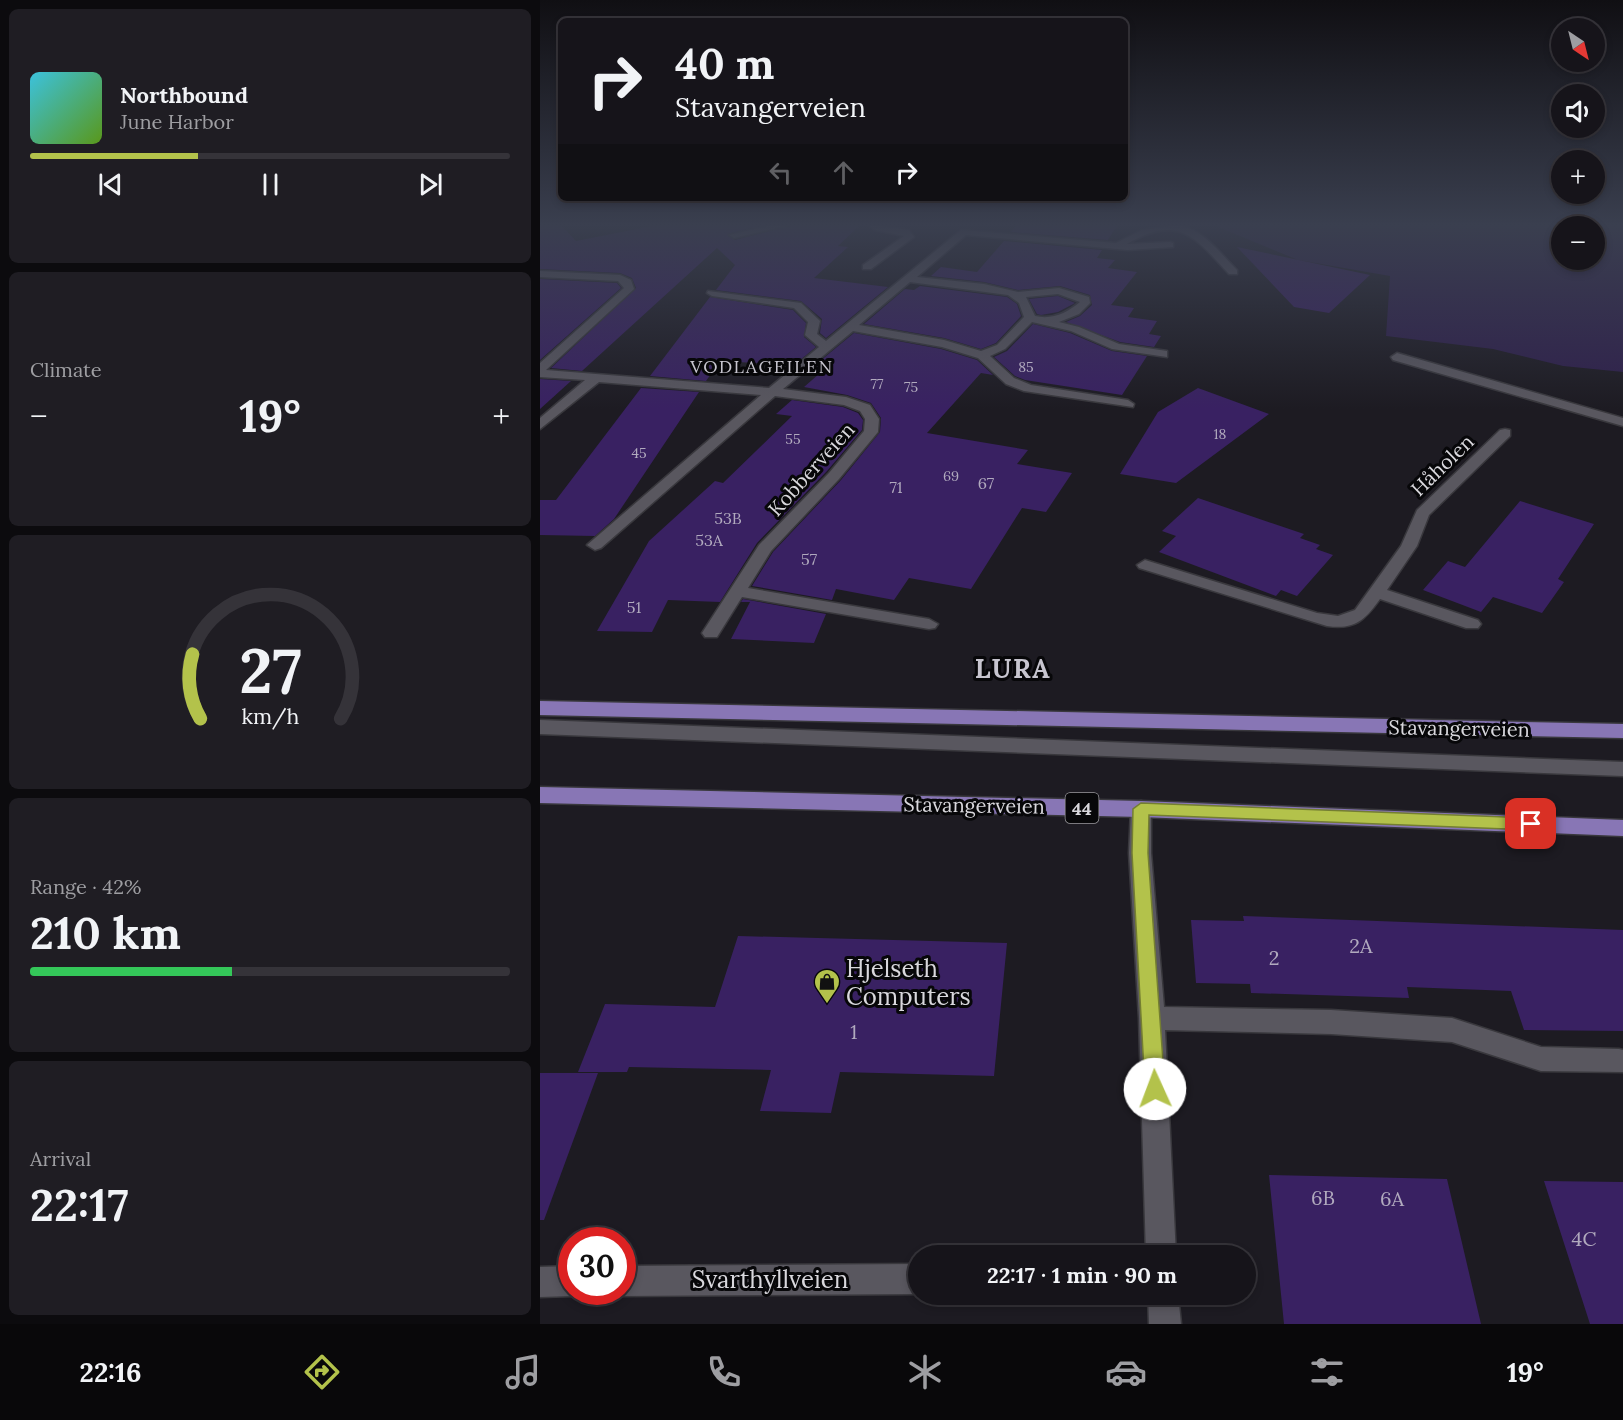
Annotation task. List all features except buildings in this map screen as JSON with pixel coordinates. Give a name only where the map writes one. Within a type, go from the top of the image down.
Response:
[{"type":"main road","name":"Stavangerveien","points":[[540,708],[1623,731]]},
{"type":"main road","name":"Stavangerveien","points":[[540,795],[1141,809],[1623,828]]},
{"type":"street","points":[[540,371],[629,289],[628,286]]},
{"type":"street","points":[[595,545],[772,392],[901,286]]},
{"type":"street","points":[[967,286],[994,289],[1018,296],[1059,291],[1084,299],[1085,303],[1074,312],[1051,321]]},
{"type":"street","points":[[712,293],[797,305],[814,321],[811,335],[827,347]]},
{"type":"street","points":[[1018,296],[1029,310],[1030,318]]},
{"type":"street","points":[[1030,318],[1051,321],[1106,344],[1162,354]]},
{"type":"street","points":[[982,355],[1001,347],[1030,318]]},
{"type":"street","points":[[852,327],[945,344],[982,355],[1019,386],[1090,400],[1128,404]]},
{"type":"street","points":[[1397,357],[1623,422]]},
{"type":"street","name":"Kobberveien","points":[[540,371],[772,392],[846,402],[865,408],[873,419],[872,432],[834,476],[765,548],[711,633]]},
{"type":"street","points":[[540,425],[597,377]]},
{"type":"street","name":"Håholen","points":[[1145,565],[1330,622],[1351,621],[1361,614],[1410,546],[1422,513],[1505,433]]},
{"type":"street","points":[[738,591],[929,624]]},
{"type":"street","points":[[1377,592],[1472,624]]},
{"type":"street","points":[[540,728],[1623,769]]},
{"type":"street","points":[[1141,809],[1140,853],[1152,1018],[1161,1245]]},
{"type":"street","points":[[1152,1018],[1331,1022],[1452,1030],[1541,1059],[1619,1061]]},
{"type":"street","name":"Svarthyllveien","points":[[636,1281],[908,1279]]},
{"type":"street","points":[[540,1282],[558,1281]]},
{"type":"street","points":[[1164,1305],[1165,1324]]},
{"type":"shaded area","points":[[1389,286],[1623,286],[1623,372],[1563,366],[1493,349],[1386,336]]},
{"type":"place","name":"Hjelseth Computers","points":[[827,1005]]},
{"type":"district","name":"VODLAGEILEN","points":[[762,366]]},
{"type":"district","name":"LURA","points":[[1013,668]]},
{"type":"route","points":[[1155,1089],[1140,853],[1141,809],[1531,824]]}]
